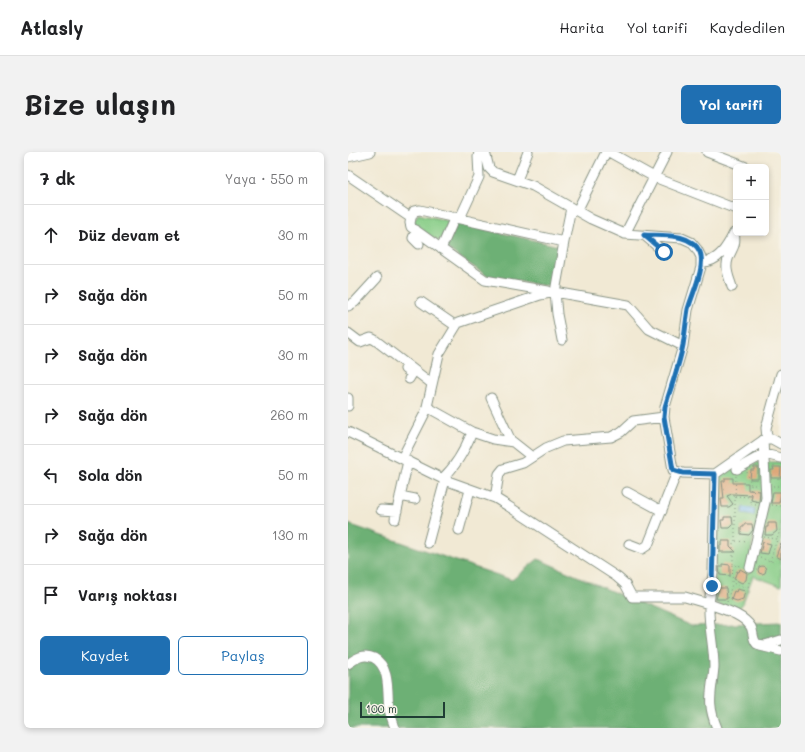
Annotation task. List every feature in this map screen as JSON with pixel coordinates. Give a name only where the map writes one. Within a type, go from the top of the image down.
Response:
[{"type":"street","points":[[348,157],[370,152]]},
{"type":"street","points":[[441,249],[479,177],[479,152]]},
{"type":"street","points":[[485,152],[490,170],[533,186],[599,223],[625,234],[687,239],[700,252],[701,262],[688,310],[683,346],[665,407],[664,417],[672,468],[677,472],[715,474],[765,439]]},
{"type":"street","points":[[517,180],[528,152]]},
{"type":"street","points":[[562,340],[556,314],[555,292],[564,242],[574,209],[608,152],[654,177],[733,208]]},
{"type":"street","points":[[625,234],[667,152]]},
{"type":"street","points":[[707,152],[738,164]]},
{"type":"street","points":[[348,175],[411,218]]},
{"type":"street","points":[[564,242],[416,210],[411,218],[410,225],[485,280],[628,306],[649,329],[683,346]]},
{"type":"street","points":[[416,230],[413,238],[418,244]]},
{"type":"street","points":[[644,235],[664,252]]},
{"type":"street","points":[[701,262],[710,262],[718,257],[733,235]]},
{"type":"street","points":[[732,287],[727,264],[729,255],[734,247],[735,236]]},
{"type":"street","points":[[348,306],[355,302],[377,278]]},
{"type":"street","points":[[381,510],[396,515],[405,460],[427,407],[431,383],[439,354],[456,326],[461,322],[540,295],[555,292]]},
{"type":"street","points":[[421,302],[456,326]]},
{"type":"street","points":[[348,333],[358,341],[373,338],[431,383]]},
{"type":"street","points":[[368,340],[412,374],[409,379]]},
{"type":"street","points":[[750,568],[755,540],[765,505],[766,485],[764,454],[766,428],[781,374]]},
{"type":"street","points":[[348,398],[348,406]]},
{"type":"street","points":[[491,398],[511,442]]},
{"type":"street","points":[[427,407],[472,432],[493,439],[511,442],[532,457]]},
{"type":"street","points":[[495,498],[501,470],[522,463],[564,441],[611,436],[621,432],[633,422],[664,417]]},
{"type":"street","points":[[348,432],[444,480],[495,498],[617,578],[625,584],[632,597],[685,597],[726,610],[750,625],[753,638],[757,644],[765,649],[781,651]]},
{"type":"street","points":[[428,543],[444,480],[462,453],[472,432]]},
{"type":"street","points":[[765,439],[781,444]]},
{"type":"street","points":[[737,469],[764,454],[781,458]]},
{"type":"street","points":[[629,544],[642,550],[646,548],[677,472]]},
{"type":"street","points":[[715,474],[709,617],[714,666],[710,704],[716,728]]},
{"type":"street","points":[[459,530],[470,490]]},
{"type":"street","points":[[627,492],[662,511]]},
{"type":"street","points":[[400,496],[415,499]]},
{"type":"street","points":[[757,644],[765,645],[781,640]]},
{"type":"street","points":[[348,664],[358,658],[367,656],[377,660],[382,665],[387,686],[390,711],[395,728]]},
{"type":"path","points":[[746,464],[751,485],[750,504],[781,506]]},
{"type":"path","points":[[726,610],[732,583],[737,469]]},
{"type":"path","points":[[751,485],[781,486]]},
{"type":"path","points":[[735,496],[750,497]]},
{"type":"path","points":[[770,561],[781,527]]},
{"type":"path","points":[[735,541],[777,539]]},
{"type":"path","points":[[752,556],[774,562]]},
{"type":"path","points":[[732,583],[748,588],[750,568],[733,565]]},
{"type":"green space","points":[[418,214],[449,221],[441,241],[438,241],[415,225],[414,221]]},
{"type":"green space","points":[[457,223],[559,246],[552,287],[487,276],[446,248]]},
{"type":"green space","points":[[759,462],[763,465],[765,500],[753,540],[748,567],[753,568],[755,551],[768,502],[767,462],[781,462],[781,586],[753,576],[742,605],[735,612],[712,600],[715,578],[718,479],[720,474],[731,466],[737,470]]},
{"type":"green space","points":[[348,524],[512,580],[538,559],[691,626],[781,622],[781,728],[348,728]]},
{"type":"water","points":[[743,507],[755,509],[754,516],[742,514]]},
{"type":"building","points":[[754,467],[758,467],[758,479],[750,479],[751,470],[754,470]]},
{"type":"building","points":[[773,467],[781,467],[780,478],[771,478],[771,470],[774,470]]},
{"type":"building","points":[[725,478],[733,478],[733,483],[748,483],[748,490],[760,491],[759,502],[751,500],[752,495],[732,494],[727,496],[733,504],[729,507],[722,507],[721,499],[724,499],[722,481],[725,481]]},
{"type":"building","points":[[773,492],[781,492],[779,503],[771,503]]},
{"type":"building","points":[[724,517],[732,517],[733,525],[730,528],[722,528],[721,520],[724,520]]},
{"type":"building","points":[[768,523],[776,523],[777,531],[772,535],[765,535]]},
{"type":"building","points":[[744,524],[752,524],[753,530],[749,535],[741,534],[741,527],[744,527]]},
{"type":"building","points":[[722,541],[730,541],[730,546],[736,552],[720,552],[720,545],[722,545]]},
{"type":"building","points":[[763,542],[771,544],[768,554],[760,553]]},
{"type":"building","points":[[781,543],[781,559],[776,556]]},
{"type":"building","points":[[722,564],[730,565],[730,576],[720,575],[719,567],[722,567]]},
{"type":"building","points":[[760,566],[764,566],[766,570],[764,574],[760,574],[758,572],[758,568]]},
{"type":"building","points":[[740,569],[747,573],[746,580],[742,583],[734,579],[737,571],[739,572]]},
{"type":"building","points":[[719,588],[726,588],[727,599],[716,599]]},
{"type":"building","points":[[737,589],[745,591],[743,599],[737,601],[731,599],[734,591],[736,592]]},
{"type":"route","points":[[664,252],[644,235],[687,239],[700,252],[701,257],[699,273],[688,310],[683,346],[664,410],[664,417],[669,439],[671,466],[673,470],[683,473],[715,474],[712,586]]}]
